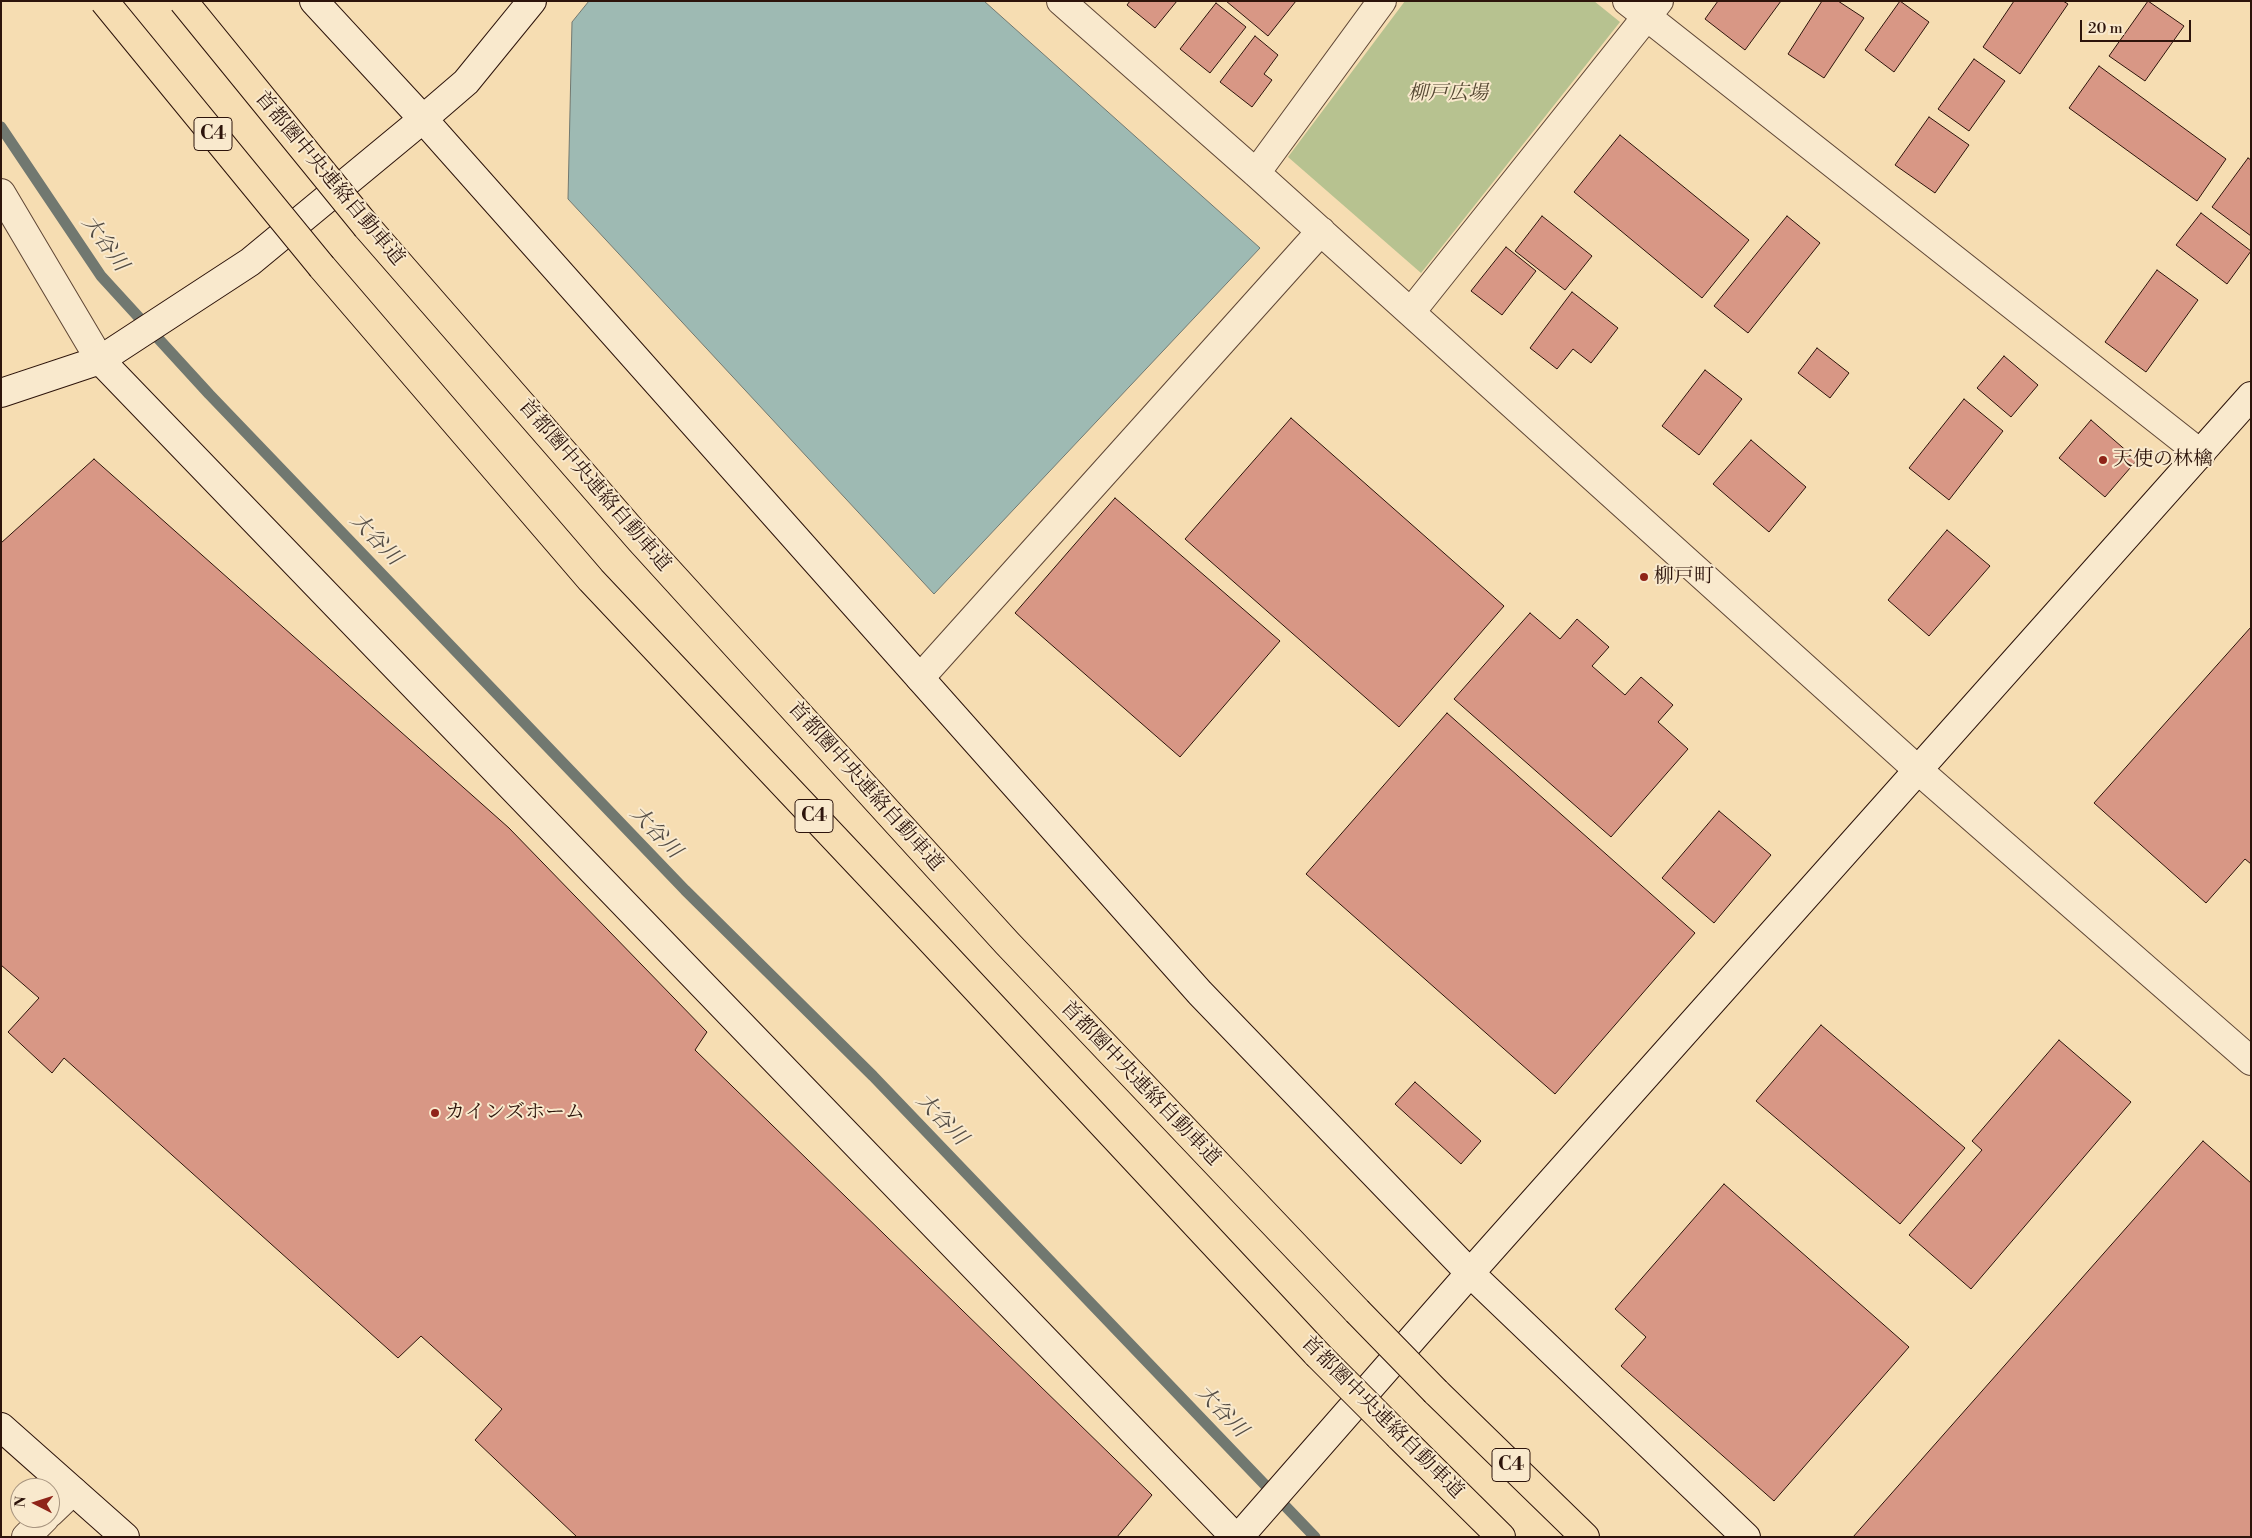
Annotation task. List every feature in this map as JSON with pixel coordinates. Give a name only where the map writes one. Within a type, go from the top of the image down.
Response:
[{"type":"highway","name":"首都圏中央連絡自動車道","points":[[104,1],[322,267],[590,580],[926,934],[1317,1354],[1501,1537]]},
{"type":"highway","name":"首都圏中央連絡自動車道","points":[[183,1],[367,227],[640,540],[1000,936],[1357,1311],[1436,1392],[1585,1537]]},
{"type":"street","points":[[314,1],[423,119],[1200,993],[1470,1273],[1746,1537]]},
{"type":"street","points":[[1,393],[100,360],[250,262],[466,82],[532,1]]},
{"type":"street","points":[[1061,1],[1321,231],[1918,770],[2251,1061]]},
{"type":"street","points":[[1256,173],[1382,1]]},
{"type":"street","points":[[1411,312],[1644,6],[2201,454]]},
{"type":"street","points":[[1,193],[100,360],[1235,1537]]},
{"type":"street","points":[[920,678],[1321,231]]},
{"type":"street","points":[[1239,1537],[1470,1273],[2251,396]]},
{"type":"street","points":[[1,1427],[125,1537]]},
{"type":"street","points":[[60,1504],[73,1492]]},
{"type":"street","points":[[26,1537],[35,1528]]},
{"type":"green space","name":"柳戸広場","points":[[1405,1],[1594,1],[1620,22],[1421,273],[1288,157]]},
{"type":"water","points":[[589,1],[984,1],[1260,248],[934,594],[568,199],[572,22]]},
{"type":"building","points":[[1130,1],[1177,1],[1155,28],[1127,5]]},
{"type":"building","points":[[1226,1],[1296,1],[1268,36]]},
{"type":"building","points":[[1718,1],[1781,1],[1745,50],[1705,19]]},
{"type":"building","points":[[1822,1],[1838,1],[1864,18],[1824,78],[1788,54]]},
{"type":"building","points":[[1900,1],[1929,22],[1894,72],[1865,50]]},
{"type":"building","points":[[2014,1],[2063,1],[2068,4],[2020,74],[1983,47]]},
{"type":"building","points":[[2148,1],[2184,26],[2145,81],[2109,56]]},
{"type":"building","points":[[1216,3],[1246,27],[1210,73],[1180,49]]},
{"type":"building","points":[[1255,36],[1278,55],[1264,74],[1272,80],[1252,107],[1220,82]]},
{"type":"building","points":[[1974,59],[2005,81],[1969,131],[1938,109]]},
{"type":"building","points":[[2099,66],[2226,159],[2197,201],[2069,108]]},
{"type":"building","points":[[1929,117],[1969,145],[1935,193],[1895,165]]},
{"type":"building","points":[[1620,135],[1749,240],[1702,298],[1574,192]]},
{"type":"building","points":[[2248,158],[2251,160],[2251,236],[2212,207]]},
{"type":"building","points":[[2201,213],[2251,251],[2227,284],[2176,245]]},
{"type":"building","points":[[1542,216],[1592,256],[1565,290],[1515,251]]},
{"type":"building","points":[[1787,216],[1820,243],[1748,333],[1714,306]]},
{"type":"building","points":[[1506,247],[1536,271],[1502,315],[1471,291]]},
{"type":"building","points":[[2157,270],[2198,300],[2146,372],[2105,342]]},
{"type":"building","points":[[1572,292],[1618,328],[1591,363],[1573,349],[1557,369],[1530,348]]},
{"type":"building","points":[[1817,348],[1849,373],[1830,398],[1798,373]]},
{"type":"building","points":[[2004,356],[2038,385],[2011,417],[1977,388]]},
{"type":"building","points":[[1705,370],[1742,399],[1699,455],[1662,426]]},
{"type":"building","points":[[1964,399],[2003,431],[1949,500],[1909,468]]},
{"type":"building","points":[[1291,418],[1504,606],[1399,727],[1185,539]]},
{"type":"building","points":[[2091,420],[2137,460],[2105,497],[2059,458]]},
{"type":"building","points":[[1751,440],[1806,487],[1769,532],[1713,484]]},
{"type":"building","points":[[94,459],[509,828],[707,1032],[695,1050],[1152,1495],[1117,1537],[577,1537],[475,1440],[502,1409],[421,1336],[398,1358],[64,1058],[52,1073],[8,1032],[39,998],[1,965],[1,543]]},
{"type":"building","points":[[1115,498],[1280,641],[1180,757],[1015,613]]},
{"type":"building","points":[[1947,530],[1990,566],[1929,636],[1888,600]]},
{"type":"building","points":[[1530,613],[1560,639],[1577,619],[1609,647],[1592,666],[1625,695],[1641,677],[1673,705],[1658,722],[1688,749],[1611,837],[1454,699]]},
{"type":"building","points":[[2251,627],[2251,864],[2245,859],[2206,903],[2094,803]]},
{"type":"building","points":[[1447,713],[1695,933],[1555,1094],[1306,874]]},
{"type":"building","points":[[1719,811],[1771,855],[1714,923],[1662,878]]},
{"type":"building","points":[[1821,1025],[1965,1148],[1900,1224],[1756,1101]]},
{"type":"building","points":[[2059,1040],[2131,1102],[1971,1289],[1909,1235],[1982,1150],[1972,1141]]},
{"type":"building","points":[[1415,1082],[1481,1141],[1461,1164],[1395,1104]]},
{"type":"building","points":[[2203,1141],[2251,1183],[2251,1537],[1853,1537]]},
{"type":"building","points":[[1724,1184],[1909,1347],[1774,1501],[1621,1366],[1646,1337],[1615,1309]]},
{"type":"waterway","name":"大谷川","points":[[1,127],[101,276],[209,394],[685,890],[873,1076],[1315,1537]]},
{"type":"place","name":"天使の林檎","points":[[2103,460]]},
{"type":"place","name":"柳戸町","points":[[1644,577]]},
{"type":"place","name":"カインズホーム","points":[[435,1113]]}]
